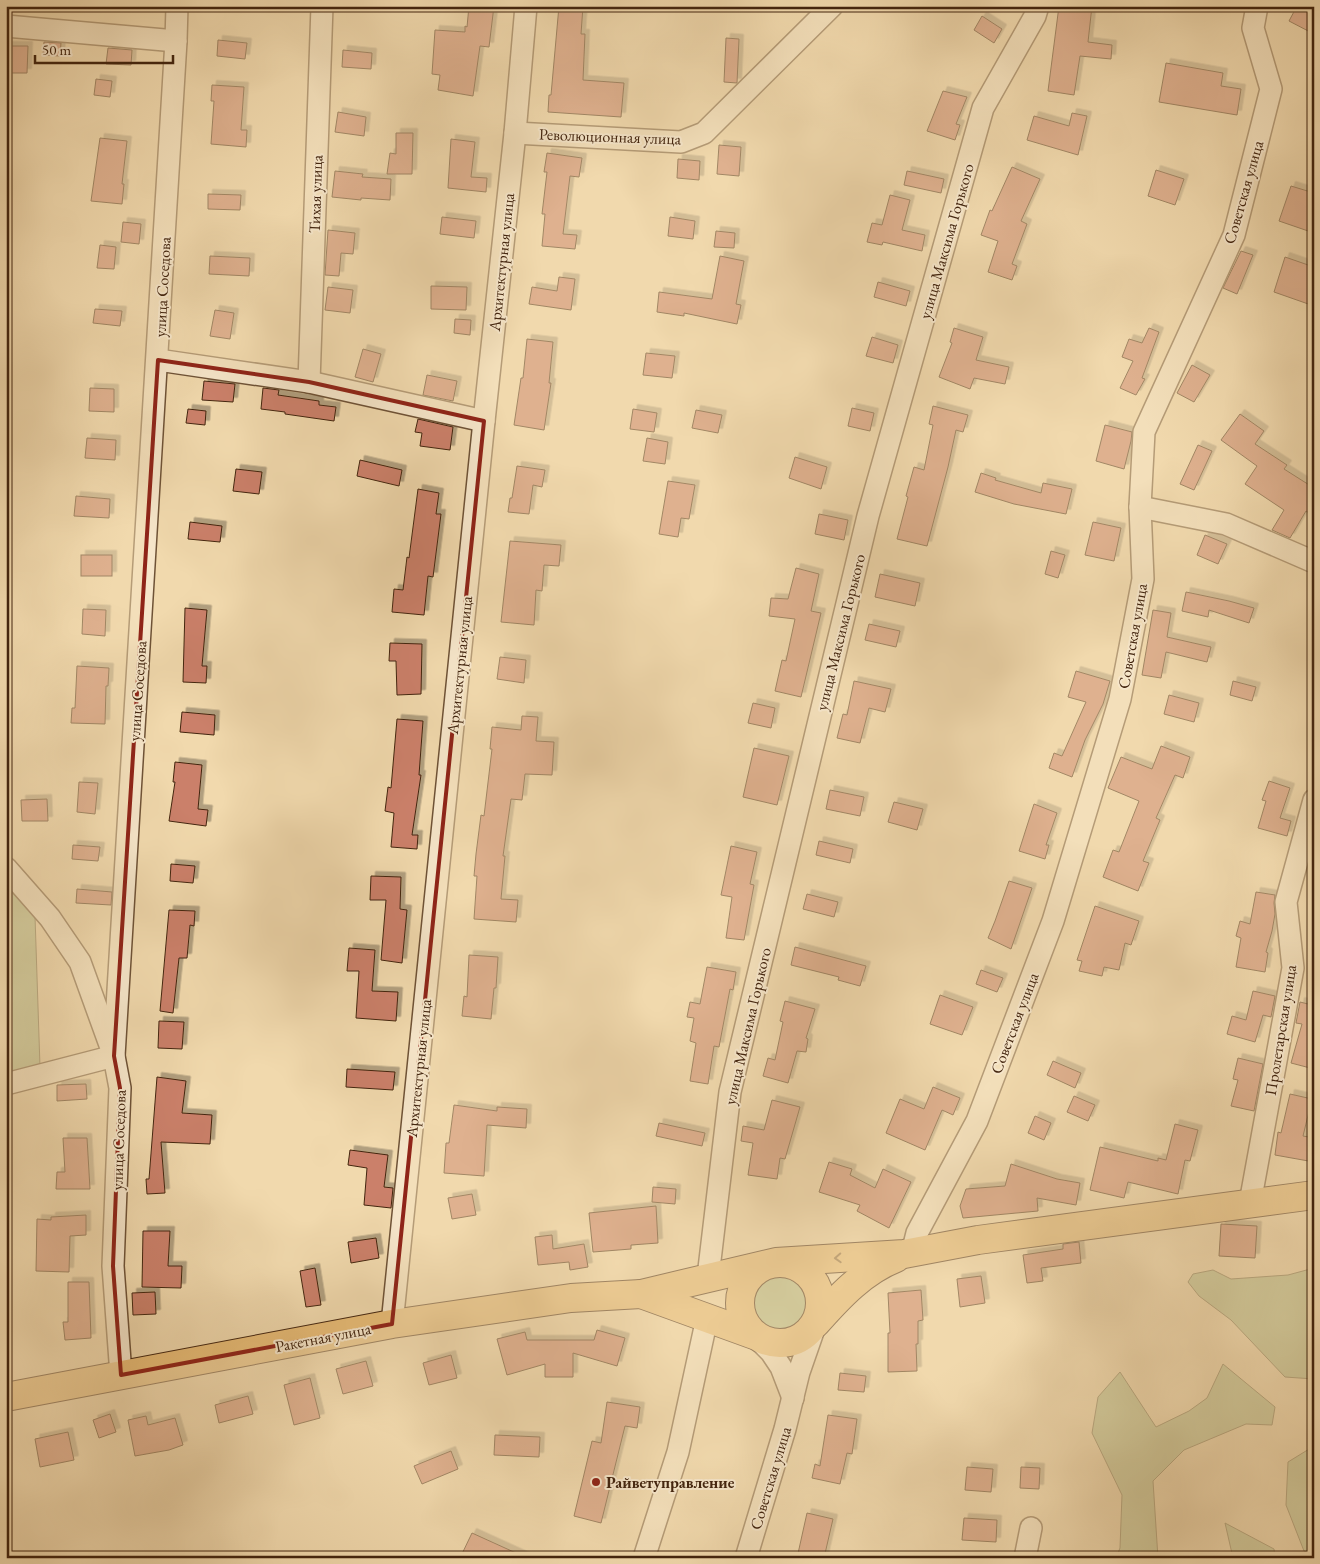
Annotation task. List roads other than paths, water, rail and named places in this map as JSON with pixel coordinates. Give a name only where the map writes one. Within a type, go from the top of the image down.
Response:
[{"type":"main road","points":[[908,1254],[883,1263],[862,1277],[836,1300],[816,1323],[797,1340],[784,1344],[768,1342],[754,1335],[743,1322],[738,1300],[746,1279],[759,1267],[776,1262],[908,1254],[978,1240],[1314,1195]]},
{"type":"main road","name":"Ракетная улица","points":[[6,1398],[392,1324],[571,1298],[642,1294],[776,1262]]},
{"type":"main road","points":[[776,1262],[794,1264],[809,1274],[819,1291],[820,1311],[816,1323]]},
{"type":"main road","name":"Ракетная улица","points":[[642,1294],[754,1335]]},
{"type":"street","name":"улица Соседова","points":[[121,1375],[113,1266],[120,1088],[114,1056],[158,360],[177,6]]},
{"type":"street","name":"Тихая улица","points":[[309,382],[322,6]]},
{"type":"street","name":"Архитектурная улица","points":[[392,1324],[515,133],[526,6]]},
{"type":"street","name":"Революционная улица","points":[[515,133],[681,142],[704,133],[832,6]]},
{"type":"street","name":"улица Максима Горького","points":[[708,1277],[730,1092],[868,516],[983,108],[1035,16],[1038,6]]},
{"type":"street","name":"Советская улица","points":[[908,1254],[917,1233],[978,1121],[1058,903],[1120,699],[1143,579],[1140,507],[1144,432],[1234,235],[1271,89],[1253,28],[1257,6]]},
{"type":"street","points":[[6,26],[176,41]]},
{"type":"street","points":[[158,360],[309,382],[484,421]]},
{"type":"street","points":[[1140,507],[1226,524],[1314,562]]},
{"type":"street","name":"Пролетарская улица","points":[[1250,1203],[1293,968],[1286,902],[1314,800]]},
{"type":"street","points":[[6,868],[50,918],[80,962],[114,1056],[6,1084]]},
{"type":"street","points":[[644,1558],[678,1452],[707,1318]]},
{"type":"street","name":"Советская улица","points":[[746,1558],[808,1342],[816,1323]]},
{"type":"street","points":[[754,1335],[771,1352],[781,1367],[793,1398]]},
{"type":"street","points":[[1025,1558],[1031,1528]]},
{"type":"place","name":"Райветуправление","points":[[596,1482]]}]
